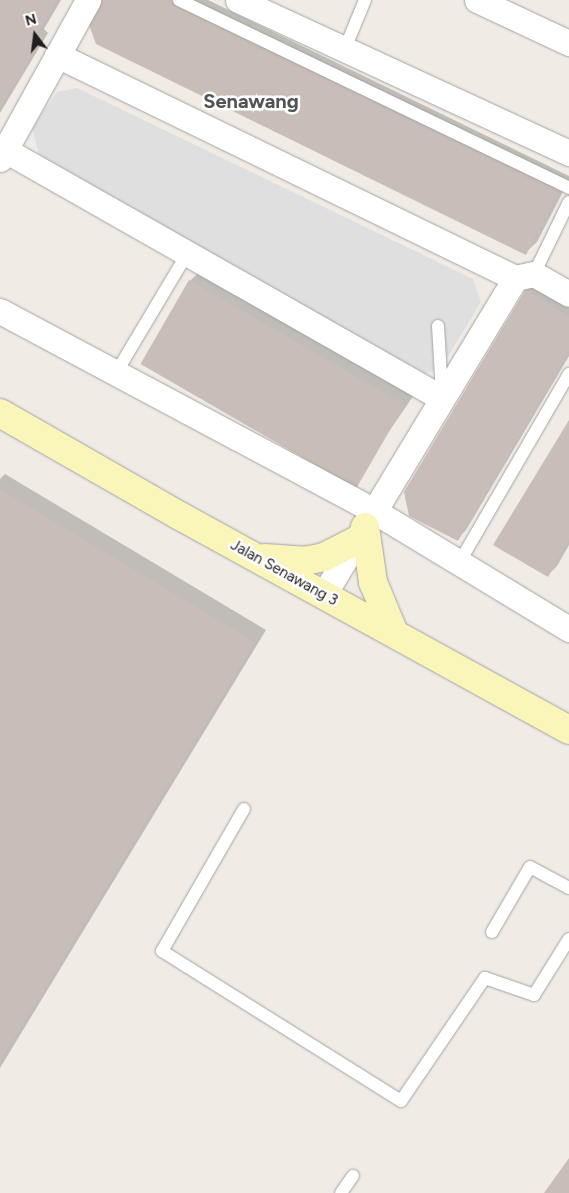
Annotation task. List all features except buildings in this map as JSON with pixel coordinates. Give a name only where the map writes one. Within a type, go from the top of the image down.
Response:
[{"type":"street","points":[[88,0],[2,154],[187,254],[442,398]]},
{"type":"street","points":[[238,0],[344,51],[569,153]]},
{"type":"street","points":[[477,0],[569,43]]},
{"type":"street","points":[[57,55],[525,276],[569,294]]},
{"type":"street","points":[[324,594],[442,398],[525,276]]},
{"type":"street","points":[[0,311],[116,373],[365,526],[459,563],[567,623]]},
{"type":"street","name":"Jalan Senawang 3","points":[[0,413],[569,730]]},
{"type":"street","points":[[256,557],[304,561],[324,557],[365,526]]},
{"type":"street","points":[[365,526],[373,582],[394,633]]},
{"type":"lane","points":[[178,0],[569,188]]},
{"type":"lane","points":[[344,51],[365,0]]},
{"type":"lane","points":[[525,276],[569,202]]},
{"type":"lane","points":[[116,373],[187,254]]},
{"type":"lane","points":[[438,326],[442,398]]},
{"type":"lane","points":[[459,563],[569,374]]},
{"type":"lane","points":[[244,809],[162,951],[401,1101],[484,978],[534,995],[569,939]]},
{"type":"lane","points":[[492,932],[530,867],[569,888]]},
{"type":"lane","points":[[341,1193],[353,1176]]},
{"type":"shaded area","points":[[77,88],[473,279],[481,302],[441,368],[418,376],[39,154],[32,128],[57,92]]},
{"type":"district","name":"Senawang","points":[[251,101]]}]
